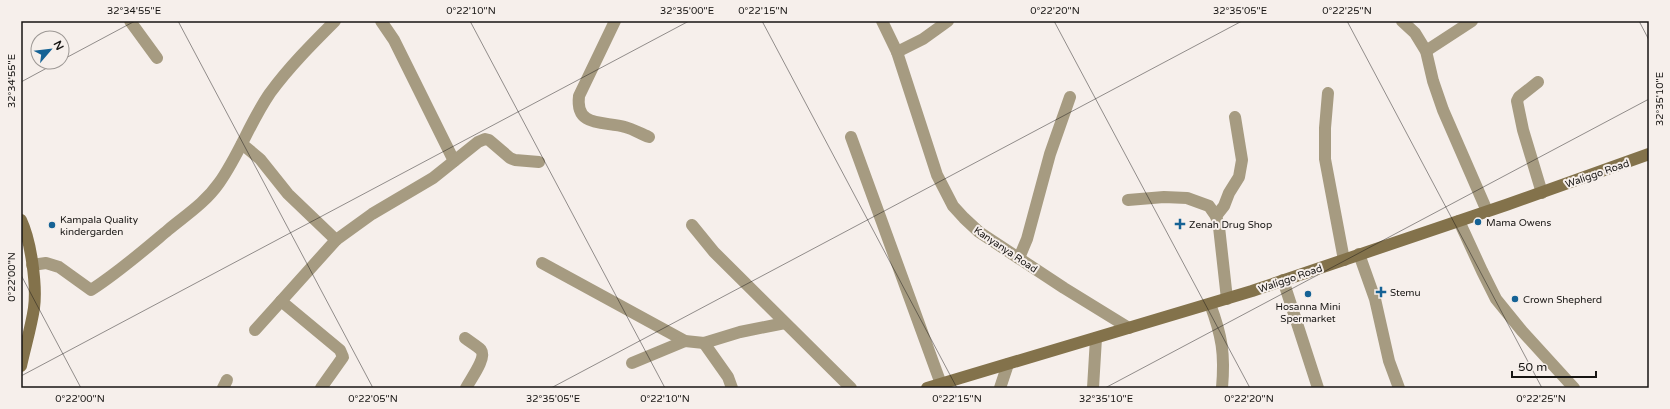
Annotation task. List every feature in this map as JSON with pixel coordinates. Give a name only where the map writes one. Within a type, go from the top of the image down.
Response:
[{"type":"street","points":[[130,21],[156,58]]},
{"type":"street","points":[[32,265],[46,263],[59,267],[92,290],[116,274],[190,213],[219,183],[270,94],[301,54],[335,21]]},
{"type":"street","points":[[381,21],[394,40],[454,161]]},
{"type":"street","points":[[615,21],[579,96],[578,105],[584,118],[593,122],[627,127],[649,137]]},
{"type":"street","name":"Kanyanya Road","points":[[882,21],[897,52],[937,174],[947,196],[964,218],[979,232],[1064,288],[1129,328]]},
{"type":"street","points":[[897,52],[923,39],[948,21]]},
{"type":"street","points":[[1402,21],[1415,33],[1426,51],[1433,81],[1443,110],[1487,212]]},
{"type":"street","points":[[1426,51],[1472,21]]},
{"type":"street","points":[[1538,82],[1519,97],[1517,101],[1523,130],[1542,193]]},
{"type":"street","points":[[1328,92],[1325,128],[1325,159],[1344,260]]},
{"type":"street","points":[[1019,258],[1027,239],[1050,154],[1070,96]]},
{"type":"street","points":[[1216,216],[1224,206],[1229,193],[1239,177],[1242,160],[1235,117]]},
{"type":"street","points":[[851,137],[941,384]]},
{"type":"street","points":[[255,330],[336,240],[372,214],[433,178],[478,142],[485,139],[489,140],[510,158],[515,160],[539,162]]},
{"type":"street","points":[[242,144],[260,159],[284,190],[336,240]]},
{"type":"street","name":"Waliggo Road","points":[[927,388],[1226,299],[1487,212],[1649,154]]},
{"type":"street","points":[[1128,200],[1164,197],[1187,198],[1209,206],[1216,216],[1219,227],[1226,299]]},
{"type":"street","points":[[21,220],[29,244],[32,265],[34,307],[21,362]]},
{"type":"street","points":[[1459,221],[1496,299],[1522,331],[1574,388]]},
{"type":"street","points":[[692,225],[714,252],[851,388]]},
{"type":"street","points":[[1359,254],[1375,299],[1389,361],[1399,388]]},
{"type":"street","points":[[542,263],[685,341],[704,343],[740,332],[785,323]]},
{"type":"street","points":[[1283,280],[1318,388]]},
{"type":"street","points":[[281,301],[340,350],[343,357],[321,388]]},
{"type":"street","points":[[1210,304],[1222,341],[1222,388]]},
{"type":"street","points":[[465,338],[481,350],[483,355],[482,361],[466,388]]},
{"type":"street","points":[[1093,388],[1096,338]]},
{"type":"street","points":[[632,363],[685,341]]},
{"type":"street","points":[[704,343],[728,377],[732,388]]},
{"type":"street","points":[[1000,388],[1008,364]]},
{"type":"place","name":"Mama Owens","points":[[1478,222]]},
{"type":"place","name":"Zenah Drug Shop","points":[[1180,224]]},
{"type":"place","name":"Kampala Quality kindergarden","points":[[52,225]]},
{"type":"place","name":"Stemu","points":[[1381,292]]},
{"type":"place","name":"Hosanna Mini Spermarket","points":[[1308,294]]},
{"type":"place","name":"Crown Shepherd","points":[[1515,299]]}]
